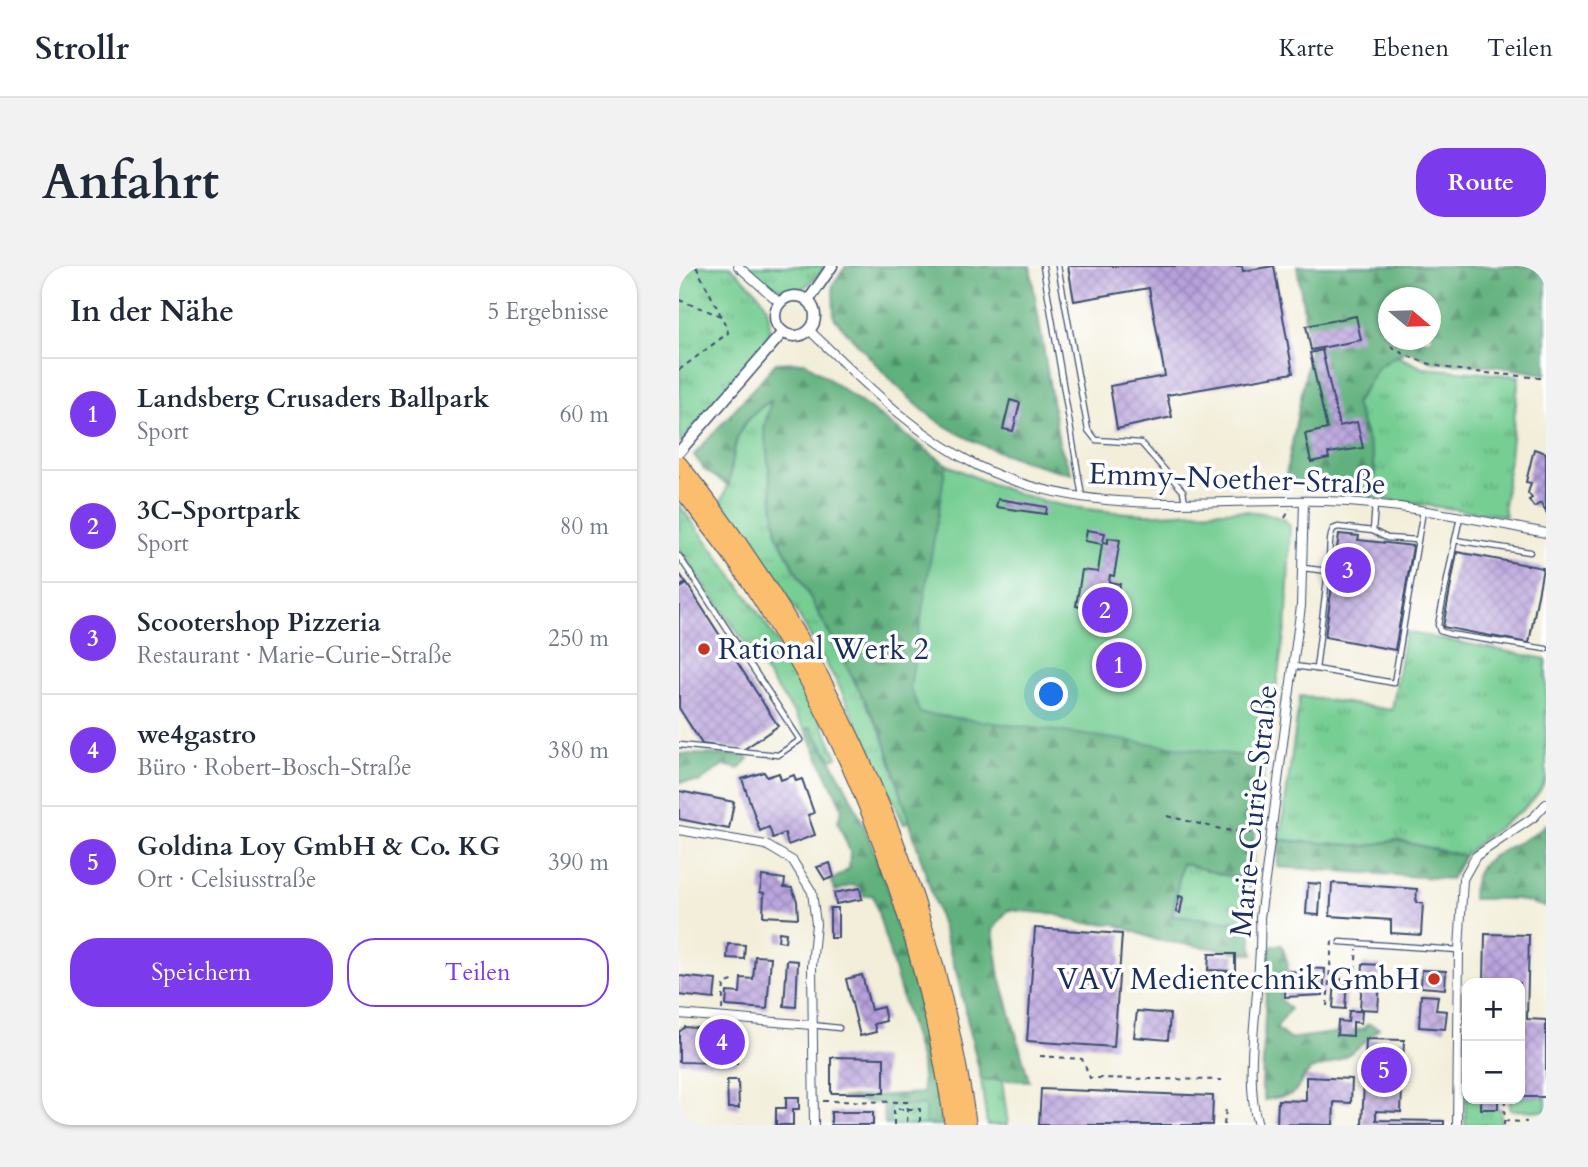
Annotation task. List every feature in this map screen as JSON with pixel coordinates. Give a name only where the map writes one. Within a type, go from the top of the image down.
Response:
[{"type":"highway","points":[[681,473],[806,675],[848,760],[896,883],[915,944],[933,1012],[953,1125]]},
{"type":"highway","points":[[681,473],[768,584],[817,665],[861,754],[909,876],[929,940],[946,1007],[968,1125]]},
{"type":"street","points":[[739,266],[780,303]]},
{"type":"street","points":[[808,300],[832,266]]},
{"type":"street","points":[[796,296],[808,300],[816,315],[810,331],[793,337],[783,332],[775,315],[780,303],[796,296]]},
{"type":"street","name":"Emmy-Noether-Straße","points":[[810,331],[894,411],[951,452],[1018,482],[1082,499],[1137,504],[1304,501],[1375,505],[1546,533]]},
{"type":"street","points":[[679,452],[783,332]]},
{"type":"street","name":"Marie-Curie-Straße","points":[[1258,1125],[1253,1083],[1261,955],[1260,918],[1301,606],[1304,501]]},
{"type":"street","points":[[1457,1125],[1462,884],[1466,871],[1476,856],[1534,817],[1546,804]]},
{"type":"street","points":[[679,830],[766,845],[793,861],[812,892],[816,924],[812,1025],[814,1125]]},
{"type":"street","points":[[679,1014],[812,1025]]},
{"type":"lane","points":[[1043,266],[1082,499]]},
{"type":"lane","points":[[1058,266],[1088,430],[1096,440],[1141,443],[1183,492],[1186,503]]},
{"type":"lane","points":[[1373,531],[1375,505]]},
{"type":"lane","points":[[1293,666],[1394,682],[1423,511]]},
{"type":"lane","points":[[1459,517],[1438,625],[1440,631],[1546,649]]},
{"type":"lane","points":[[1316,669],[1331,553],[1329,541],[1333,529],[1338,527],[1373,531],[1387,538],[1418,540]]},
{"type":"lane","points":[[1455,540],[1530,552]]},
{"type":"lane","points":[[679,555],[800,740],[778,754],[679,745]]},
{"type":"lane","points":[[1302,568],[1328,571]]},
{"type":"lane","points":[[1340,942],[1459,950]]},
{"type":"lane","points":[[812,1025],[839,1028]]},
{"type":"path","points":[[679,370],[728,333],[728,325],[696,266]]},
{"type":"path","points":[[679,300],[722,316]]},
{"type":"path","points":[[1396,350],[1426,365],[1546,379]]},
{"type":"path","points":[[1167,816],[1225,830],[1258,834]]},
{"type":"path","points":[[1327,1006],[1332,941],[1340,942]]},
{"type":"path","points":[[1353,990],[1357,943]]},
{"type":"path","points":[[722,1017],[724,984],[735,980]]},
{"type":"path","points":[[1040,1056],[1082,1059],[1090,1078],[1223,1080]]},
{"type":"path","points":[[813,1101],[908,1102],[907,1125]]},
{"type":"path","points":[[1505,1104],[1504,1123],[1527,1122]]},
{"type":"path","points":[[1224,1125],[1226,1108]]},
{"type":"path","points":[[894,1125],[894,1109],[920,1109],[920,1125]]},
{"type":"green space","points":[[679,266],[730,266],[763,300],[769,319],[766,345],[680,443]]},
{"type":"green space","points":[[746,266],[825,266],[805,287],[787,291],[767,283]]},
{"type":"green space","points":[[846,266],[1030,266],[1059,443],[1072,474],[1022,460],[973,441],[942,424],[914,403],[834,318],[833,285]]},
{"type":"green space","points":[[1297,266],[1546,266],[1546,374],[1494,366],[1432,362],[1407,350],[1379,366],[1355,404],[1373,456],[1375,477],[1343,483],[1284,485],[1310,351]]},
{"type":"green space","points":[[1397,356],[1423,368],[1519,376],[1504,507],[1506,516],[1342,494],[1343,483],[1375,477],[1373,456],[1355,404],[1379,366]]},
{"type":"green space","points":[[805,362],[946,464],[942,498],[1167,744],[1265,759],[1253,843],[1252,879],[1223,875],[1182,863],[1172,916],[1249,923],[1253,954],[1156,940],[1115,924],[1082,923],[1054,914],[1008,910],[993,930],[1000,977],[1029,1081],[981,1079],[957,975],[882,733],[777,535],[764,428],[771,401],[749,417],[743,426],[734,448],[729,486],[705,470],[694,455],[776,363]]},
{"type":"green space","points":[[771,400],[777,535],[882,733],[909,820],[904,824],[839,686],[790,601],[721,502],[728,486],[738,437],[744,425]]},
{"type":"green space","points":[[946,464],[1020,494],[1067,506],[1147,514],[1255,512],[1286,521],[1290,526],[1287,616],[1265,759],[920,713],[910,687]]},
{"type":"green space","points":[[679,505],[725,564],[767,626],[805,690],[837,757],[832,759],[810,727],[806,730],[679,549]]},
{"type":"green space","points":[[1405,632],[1546,659],[1546,779],[1539,791],[1520,812],[1464,856],[1396,840],[1366,846],[1280,840],[1300,696],[1392,710]]},
{"type":"green space","points":[[810,727],[838,772],[881,868],[911,969],[943,1125],[885,1125],[883,1104],[841,1098],[923,1093],[921,1063],[873,895],[864,896],[860,887],[852,885],[835,891],[831,881],[849,869],[850,852],[838,822],[842,808],[806,730]]},
{"type":"green space","points":[[679,754],[746,755],[749,759],[739,769],[723,765],[700,782],[679,782]]},
{"type":"green space","points":[[1546,824],[1546,907],[1516,899],[1472,899],[1474,882],[1488,860],[1534,834]]},
{"type":"green space","points":[[1280,840],[1366,846],[1396,840],[1464,856],[1451,879],[1277,867]]},
{"type":"green space","points":[[1182,862],[1223,875],[1252,879],[1249,923],[1172,917]]},
{"type":"green space","points":[[1272,945],[1282,945],[1288,964],[1280,999],[1290,1009],[1276,1028],[1289,1039],[1362,1029],[1368,1024],[1379,1028],[1348,1055],[1310,1070],[1293,1094],[1265,1100],[1262,1088],[1267,966]]},
{"type":"green space","points":[[981,1079],[1002,1080],[1008,1125],[987,1125]]},
{"type":"green space","points":[[1525,1097],[1546,1097],[1546,1111],[1510,1110],[1510,1104],[1525,1104]]},
{"type":"green space","points":[[1466,1104],[1481,1104],[1481,1108],[1501,1109],[1501,1125],[1465,1125]]},
{"type":"green space","points":[[890,1106],[925,1106],[925,1125],[890,1125]]},
{"type":"building","points":[[1068,266],[1242,266],[1243,271],[1274,266],[1293,373],[1167,395],[1172,417],[1117,429],[1110,386],[1165,376],[1149,288],[1074,301]]},
{"type":"building","points":[[1356,316],[1361,340],[1311,350],[1306,326]]},
{"type":"building","points":[[1322,350],[1339,426],[1357,422],[1363,448],[1328,453],[1329,458],[1311,462],[1305,434],[1327,429],[1310,353]]},
{"type":"building","points":[[1010,400],[1020,403],[1013,431],[1003,429]]},
{"type":"building","points":[[1534,449],[1546,453],[1546,512],[1541,503],[1534,507],[1529,500],[1532,498],[1528,493],[1531,483],[1526,482]]},
{"type":"building","points":[[998,499],[1047,507],[1046,514],[996,507]]},
{"type":"building","points":[[1087,530],[1105,533],[1103,542],[1108,543],[1108,538],[1120,540],[1114,576],[1110,575],[1109,582],[1120,584],[1117,600],[1105,598],[1107,590],[1089,588],[1085,608],[1076,606],[1082,570],[1098,572],[1102,544],[1085,541]]},
{"type":"building","points":[[1339,534],[1359,536],[1358,540],[1413,546],[1395,650],[1325,637]]},
{"type":"building","points":[[1457,552],[1543,568],[1529,643],[1443,627]]},
{"type":"building","name":"Rational Werk 2","points":[[679,573],[686,583],[679,587]]},
{"type":"building","name":"Rational Werk 2","points":[[687,584],[778,726],[743,750],[702,744],[679,708],[679,589]]},
{"type":"building","points":[[764,772],[767,777],[779,773],[781,780],[794,775],[796,781],[802,779],[814,813],[808,815],[815,835],[788,845],[785,833],[773,838],[769,827],[760,831],[742,779]]},
{"type":"building","points":[[679,791],[734,802],[729,829],[679,819]]},
{"type":"building","points":[[830,863],[834,877],[825,880],[817,867]]},
{"type":"building","points":[[762,876],[785,879],[784,887],[792,888],[797,901],[798,918],[763,916],[764,893],[760,892]]},
{"type":"building","points":[[1308,883],[1321,884],[1319,915],[1306,914]]},
{"type":"building","points":[[1332,883],[1417,889],[1416,903],[1423,903],[1421,935],[1391,933],[1391,920],[1330,916]]},
{"type":"building","points":[[860,888],[862,899],[836,904],[834,893]]},
{"type":"building","points":[[1179,896],[1183,897],[1180,913],[1176,912]]},
{"type":"building","points":[[830,908],[838,908],[838,938],[830,938]]},
{"type":"building","points":[[1035,928],[1122,934],[1114,1047],[1027,1041]]},
{"type":"building","points":[[779,932],[786,933],[785,942],[778,941]]},
{"type":"building","points":[[1485,934],[1529,935],[1527,1019],[1546,1020],[1546,1097],[1525,1097],[1525,978],[1484,978]]},
{"type":"building","points":[[728,944],[745,945],[744,959],[727,958]]},
{"type":"building","points":[[1209,954],[1235,954],[1235,971],[1208,970]]},
{"type":"building","points":[[755,956],[771,957],[767,1009],[726,1006],[727,992],[740,993],[741,978],[753,979]]},
{"type":"building","points":[[787,960],[798,961],[796,1007],[784,1006]]},
{"type":"building","points":[[1363,964],[1381,965],[1378,1010],[1360,1009]]},
{"type":"building","points":[[1304,968],[1325,969],[1323,995],[1285,997],[1286,971],[1304,972]]},
{"type":"building","name":"VAV Medientechnik GmbH","points":[[1422,970],[1446,971],[1445,989],[1421,987]]},
{"type":"building","points":[[862,975],[871,1010],[883,1007],[886,1021],[874,1024],[876,1032],[860,1036],[846,979]]},
{"type":"building","points":[[679,976],[716,980],[714,999],[679,995]]},
{"type":"building","points":[[1335,979],[1347,980],[1345,1009],[1333,1008]]},
{"type":"building","points":[[1421,995],[1438,996],[1436,1010],[1447,1011],[1445,1029],[1419,1027]]},
{"type":"building","points":[[1137,1011],[1170,1014],[1168,1040],[1134,1037]]},
{"type":"building","points":[[1349,1011],[1362,1011],[1361,1023],[1353,1022],[1353,1036],[1337,1035],[1338,1021],[1348,1022]]},
{"type":"building","points":[[685,1027],[738,1032],[737,1063],[679,1062],[679,1032]]},
{"type":"building","points":[[1366,1039],[1404,1040],[1401,1112],[1376,1111],[1376,1120],[1444,1121],[1444,1125],[1362,1125]]},
{"type":"building","points":[[831,1057],[884,1058],[884,1093],[831,1093]]},
{"type":"building","points":[[1306,1077],[1352,1079],[1351,1103],[1334,1102],[1333,1125],[1277,1124],[1278,1100],[1306,1101]]},
{"type":"building","points":[[727,1080],[738,1080],[739,1108],[728,1108]]},
{"type":"building","points":[[1041,1089],[1213,1096],[1212,1125],[1039,1125]]},
{"type":"building","points":[[786,1097],[799,1097],[799,1109],[793,1109],[793,1125],[776,1125],[776,1108],[786,1108]]},
{"type":"building","points":[[1481,1104],[1498,1104],[1498,1109],[1481,1109]]},
{"type":"building","points":[[831,1112],[873,1112],[873,1125],[831,1125]]},
{"type":"place","name":"Scootershop Pizzeria","points":[[1348,570]]},
{"type":"place","name":"3C-Sportpark","points":[[1105,610]]},
{"type":"place","name":"Rational Werk 2","points":[[704,649]]},
{"type":"place","name":"Landsberg Crusaders Ballpark","points":[[1119,665]]},
{"type":"place","name":"VAV Medientechnik GmbH","points":[[1434,979]]},
{"type":"place","name":"we4gastro","points":[[722,1042]]},
{"type":"place","name":"Goldina Loy GmbH & Co. KG","points":[[1384,1070]]}]
